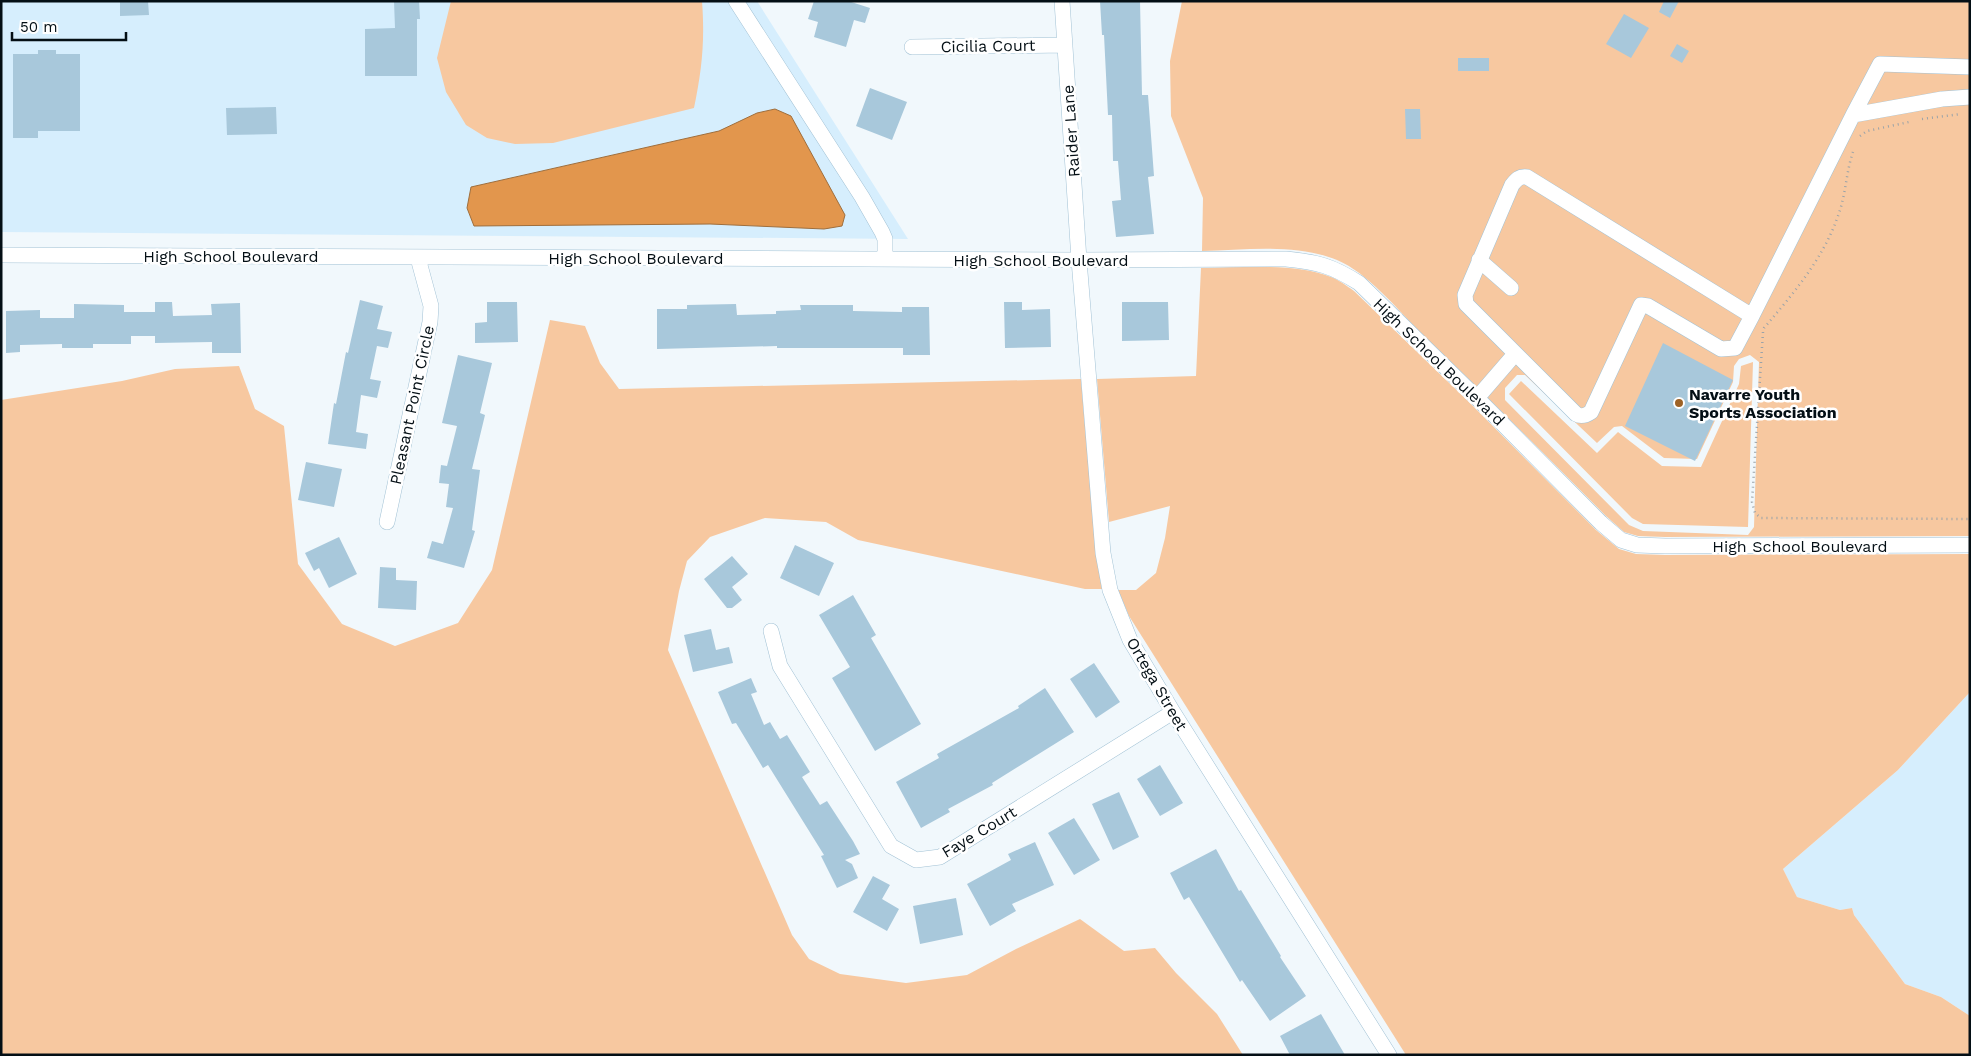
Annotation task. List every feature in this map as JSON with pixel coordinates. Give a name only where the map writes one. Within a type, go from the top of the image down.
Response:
[{"type":"street","points":[[736,1],[862,197],[885,239],[885,259]]},
{"type":"street","name":"Raider Lane","points":[[1062,1],[1079,260]]},
{"type":"street","name":"Cicilia Court","points":[[912,47],[1065,45]]},
{"type":"street","points":[[1752,316],[1527,177],[1518,178],[1512,185],[1466,291],[1466,304],[1576,414],[1584,416],[1590,412],[1641,305],[1648,306],[1721,349],[1736,348],[1880,64],[1970,67]]},
{"type":"street","points":[[1853,115],[1942,99],[1970,98]]},
{"type":"street","name":"High School Boulevard","points":[[1,255],[418,258],[1286,259],[1312,262],[1336,269],[1358,283],[1477,398],[1601,523],[1621,540],[1637,545],[1970,545]]},
{"type":"street","name":"Pleasant Point Circle","points":[[387,522],[430,322],[431,306],[418,258]]},
{"type":"street","name":"Ortega Street","points":[[1079,260],[1103,553],[1110,590],[1130,640],[1173,712],[1389,1055]]},
{"type":"street","points":[[1479,260],[1510,288]]},
{"type":"street","points":[[1477,398],[1515,354]]},
{"type":"street","name":"Faye Court","points":[[771,631],[780,666],[891,846],[916,860],[940,857],[1173,712]]},
{"type":"path","points":[[1857,138],[1873,129],[1917,120],[1970,113]]},
{"type":"path","points":[[1854,147],[1839,215],[1828,238],[1813,266],[1795,292],[1764,328],[1753,476],[1752,502],[1755,513],[1761,518],[1970,519]]},
{"type":"shaded area","points":[[1,1],[757,1],[908,239],[1,232]]},
{"type":"shaded area","points":[[451,1],[702,1],[702,55],[694,108],[553,143],[515,144],[487,138],[466,125],[446,92],[437,58]]},
{"type":"shaded area","points":[[1182,1],[1970,1],[1970,536],[1665,537],[1638,536],[1624,532],[1360,273],[1337,260],[1305,251],[1253,249],[1202,251],[1203,198],[1171,116],[1170,61]],"holes":[[[1750,355],[1759,362],[1754,527],[1748,535],[1643,531],[1629,525],[1505,400],[1505,388],[1517,375],[1525,375],[1597,443],[1614,427],[1622,426],[1664,458],[1697,459],[1733,382],[1734,366],[1739,359]]]},
{"type":"shaded area","points":[[775,109],[791,116],[845,215],[842,226],[824,229],[710,224],[474,226],[467,208],[471,187],[719,131],[757,113]]},
{"type":"shaded area","points":[[1267,267],[1300,269],[1331,277],[1346,285],[1472,405],[1596,530],[1619,549],[1636,554],[1665,555],[1970,554],[1970,692],[1898,770],[1783,869],[1797,897],[1840,910],[1852,908],[1854,915],[1905,984],[1941,997],[1970,1016],[1970,1055],[1406,1055],[1129,616],[1118,590],[1136,590],[1156,573],[1165,538],[1170,506],[1109,522],[1097,379],[1196,376],[1201,268]]},
{"type":"shaded area","points":[[550,320],[585,326],[600,363],[619,389],[1081,379],[1096,554],[1102,589],[1085,589],[858,540],[826,522],[765,518],[710,537],[687,561],[679,591],[668,650],[792,935],[809,959],[840,974],[906,983],[967,975],[1016,949],[1080,919],[1124,951],[1155,948],[1176,973],[1217,1014],[1243,1055],[1,1055],[1,400],[122,381],[175,369],[239,366],[255,409],[284,426],[298,564],[342,624],[395,646],[458,623],[492,570]]},
{"type":"shaded area","points":[[1753,362],[1748,527],[1643,524],[1632,518],[1509,394],[1521,381],[1597,453],[1618,432],[1662,466],[1701,467],[1739,384],[1741,366]]},
{"type":"shaded area","points":[[1970,692],[1970,1016],[1941,997],[1905,984],[1854,915],[1852,908],[1840,910],[1797,897],[1783,869],[1898,770]]},
{"type":"building","points":[[120,1],[148,1],[149,15],[120,16]]},
{"type":"building","points":[[394,1],[419,1],[420,19],[417,19],[417,76],[365,76],[365,29],[395,28]]},
{"type":"building","points":[[814,1],[848,1],[870,8],[865,23],[854,20],[846,47],[814,37],[818,22],[808,19]]},
{"type":"building","points":[[1100,1],[1140,1],[1142,95],[1148,95],[1154,176],[1148,177],[1154,234],[1116,237],[1112,201],[1121,200],[1118,161],[1113,161],[1112,115],[1108,115],[1104,35],[1102,35]]},
{"type":"building","points":[[1664,1],[1679,1],[1670,18],[1659,12]]},
{"type":"building","points":[[1624,14],[1649,28],[1631,58],[1606,44]]},
{"type":"building","points":[[1677,44],[1689,51],[1682,63],[1670,56]]},
{"type":"building","points":[[38,50],[56,50],[56,54],[80,54],[80,131],[38,131],[38,138],[13,138],[13,54],[38,54]]},
{"type":"building","points":[[1458,58],[1489,58],[1489,71],[1458,71]]},
{"type":"building","points":[[870,88],[907,102],[892,140],[856,126]]},
{"type":"building","points":[[276,107],[277,134],[227,135],[226,108]]},
{"type":"building","points":[[1405,109],[1420,109],[1421,139],[1406,139]]},
{"type":"building","points":[[360,300],[383,306],[377,329],[392,332],[388,348],[377,346],[370,379],[381,381],[377,398],[361,395],[356,432],[368,434],[366,449],[328,444],[334,403],[336,404],[346,352],[348,353]]},
{"type":"building","points":[[155,302],[172,302],[173,316],[212,315],[211,304],[240,303],[241,353],[212,353],[212,342],[155,343],[155,336],[131,336],[131,344],[93,344],[93,348],[62,348],[62,344],[20,345],[20,352],[6,353],[6,311],[40,310],[40,318],[74,318],[74,304],[124,305],[124,312],[155,312]]},
{"type":"building","points":[[487,302],[517,302],[518,342],[475,343],[475,323],[487,322]]},
{"type":"building","points":[[1004,302],[1022,302],[1022,310],[1050,309],[1051,347],[1005,348]]},
{"type":"building","points":[[1122,302],[1168,302],[1169,340],[1122,341]]},
{"type":"building","points":[[736,304],[737,315],[776,314],[776,311],[801,310],[800,305],[853,305],[853,311],[902,312],[902,307],[929,307],[930,355],[903,355],[903,348],[777,348],[777,346],[657,349],[657,309],[687,309],[687,305]]},
{"type":"building","name":"Navarre Youth Sports Association","points":[[1663,343],[1733,380],[1695,461],[1625,426]]},
{"type":"building","points":[[458,355],[492,363],[480,413],[485,415],[472,469],[480,470],[472,530],[475,531],[464,568],[427,558],[432,541],[443,544],[453,508],[446,507],[449,484],[439,483],[441,465],[447,466],[457,426],[442,423]]},
{"type":"building","points":[[306,462],[342,469],[334,507],[298,500]]},
{"type":"building","points":[[339,537],[357,574],[329,588],[319,568],[314,571],[305,553]]},
{"type":"building","points":[[795,545],[834,563],[819,596],[780,578]]},
{"type":"building","points":[[732,556],[748,574],[732,587],[742,600],[732,608],[727,608],[704,579]]},
{"type":"building","points":[[380,567],[396,568],[396,580],[417,581],[416,610],[378,608]]},
{"type":"building","points":[[853,595],[876,635],[871,638],[921,724],[875,751],[832,678],[850,667],[819,615]]},
{"type":"building","points":[[711,629],[716,650],[729,647],[733,663],[693,672],[684,635]]},
{"type":"building","points":[[1094,663],[1120,702],[1096,718],[1070,679]]},
{"type":"building","points":[[751,678],[757,692],[751,694],[764,725],[770,722],[780,739],[787,735],[810,772],[802,777],[820,805],[827,801],[860,854],[845,860],[852,864],[858,878],[837,888],[821,856],[824,855],[768,765],[763,768],[736,723],[732,724],[718,692]]},
{"type":"building","points":[[1045,688],[1074,732],[992,783],[993,785],[948,809],[950,812],[921,828],[896,782],[939,758],[937,754],[1019,708],[1018,706]]},
{"type":"building","points":[[1160,765],[1183,803],[1160,816],[1137,779]]},
{"type":"building","points":[[1119,792],[1139,837],[1113,850],[1092,804]]},
{"type":"building","points":[[1074,818],[1100,860],[1074,875],[1048,833]]},
{"type":"building","points":[[1035,842],[1054,885],[1012,904],[1016,911],[990,926],[967,884],[1011,860],[1008,854]]},
{"type":"building","points":[[1216,849],[1239,891],[1241,890],[1280,957],[1306,996],[1270,1021],[1242,980],[1240,982],[1189,897],[1184,900],[1170,873]]},
{"type":"building","points":[[873,876],[890,885],[882,899],[899,909],[887,931],[853,912]]},
{"type":"building","points":[[956,898],[963,935],[920,944],[913,906]]},
{"type":"building","points":[[1321,1014],[1345,1055],[1290,1055],[1280,1036]]},
{"type":"place","name":"Navarre Youth Sports Association","points":[[1679,403]]}]
